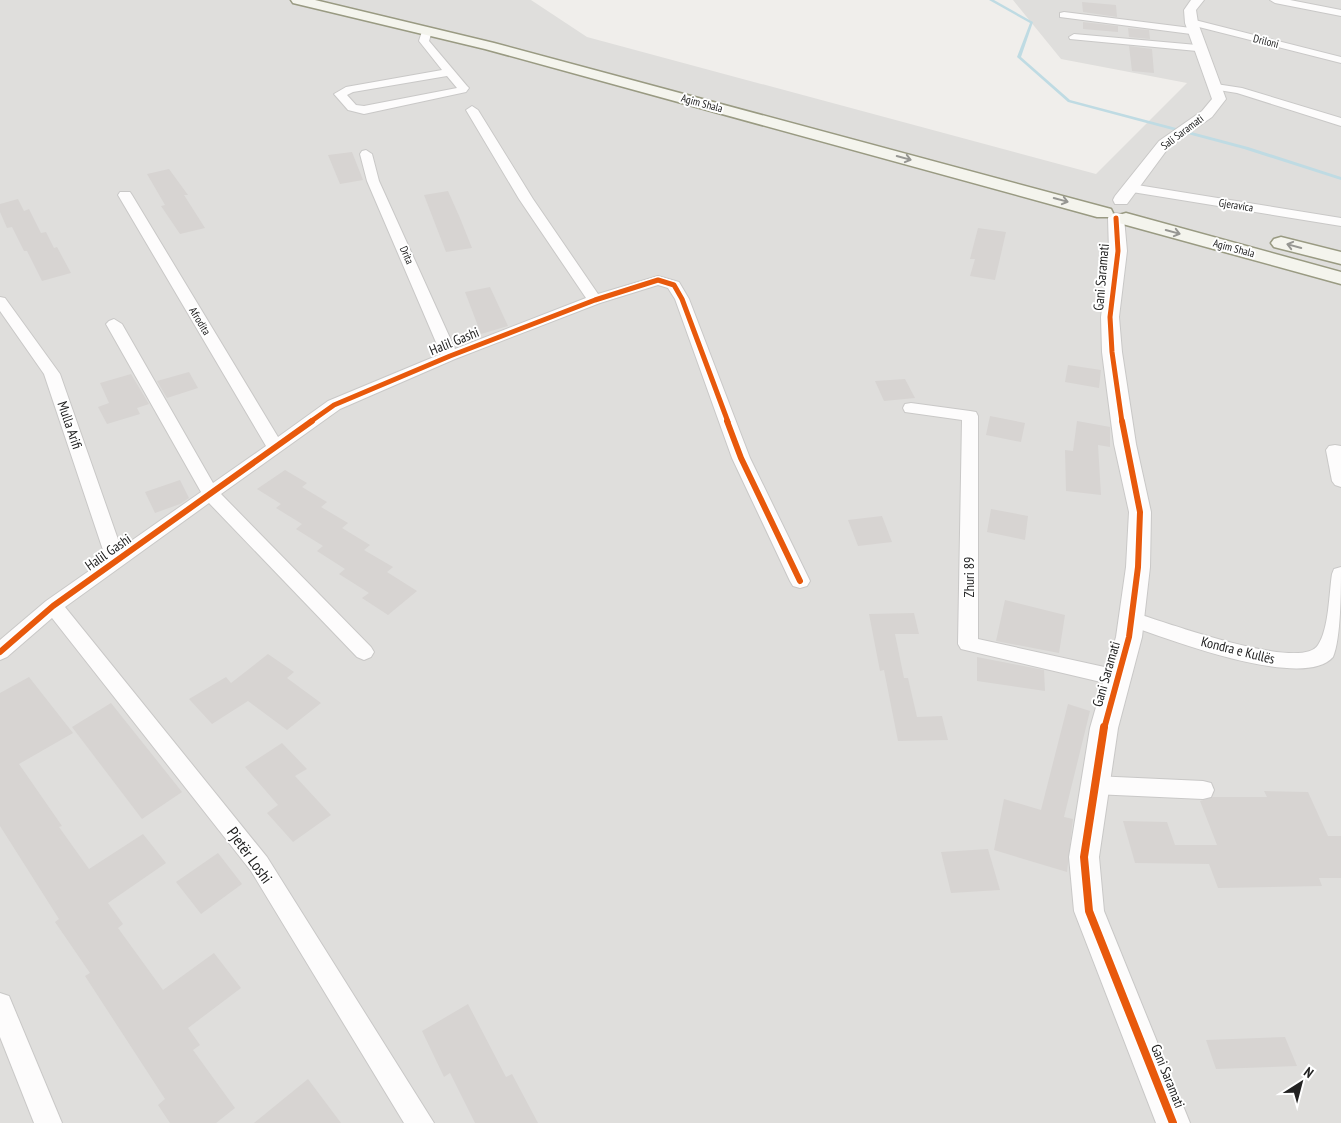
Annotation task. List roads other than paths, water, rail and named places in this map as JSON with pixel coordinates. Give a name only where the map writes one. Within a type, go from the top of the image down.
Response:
[{"type":"main road","name":"Agim Shala","points":[[298,0],[427,31],[744,114],[1341,258]]},
{"type":"main road","name":"Agim Shala","points":[[332,0],[502,40],[1121,206],[1341,278]]},
{"type":"street","points":[[1198,0],[1190,10],[1191,26],[1197,48],[1216,87],[1238,90],[1341,122]]},
{"type":"street","points":[[1275,0],[1341,12]]},
{"type":"street","points":[[1064,15],[1191,26]]},
{"type":"street","name":"Driloni","points":[[1191,26],[1341,60]]},
{"type":"street","points":[[427,31],[424,41],[450,72],[463,88],[462,90],[358,110],[352,108],[340,94],[350,89],[450,72]]},
{"type":"street","points":[[1074,37],[1197,48]]},
{"type":"street","points":[[416,78],[430,97]]},
{"type":"street","name":"Sali Saramati","points":[[1121,206],[1147,164],[1164,144],[1207,114],[1219,99],[1216,87]]},
{"type":"street","points":[[472,110],[526,199],[595,300]]},
{"type":"street","name":"Drita","points":[[366,154],[374,181],[450,356]]},
{"type":"street","name":"Afrodita","points":[[125,195],[276,447]]},
{"type":"street","name":"Gjeravica","points":[[1121,206],[1341,222]]},
{"type":"street","name":"Gani Saramati","points":[[1121,206],[1110,317],[1112,352],[1125,444],[1140,512],[1138,567],[1129,637],[1104,728],[1084,857],[1089,911],[1173,1123]]},
{"type":"street","name":"Halil Gashi","points":[[0,652],[53,606],[334,405],[450,356],[595,300],[658,280],[674,285],[682,298],[741,458],[800,581]]},
{"type":"street","name":"Mulla Arifi","points":[[0,301],[52,374],[116,561]]},
{"type":"street","points":[[114,324],[211,494],[364,652]]},
{"type":"street","name":"Zhuri 89","points":[[911,408],[970,416],[968,644],[1118,678]]},
{"type":"street","points":[[1341,451],[1335,450],[1341,481]]},
{"type":"street","name":"Kondra e Kullës","points":[[1132,619],[1272,661],[1307,663],[1324,654],[1331,637],[1341,574]]},
{"type":"street","name":"Pjetër Loshi","points":[[53,606],[259,864],[420,1123]]},
{"type":"street","points":[[1094,785],[1202,790]]},
{"type":"street","points":[[0,1005],[48,1123]]},
{"type":"waterway","points":[[991,0],[1032,23],[1019,57],[1069,101],[1246,148],[1341,179]]}]
